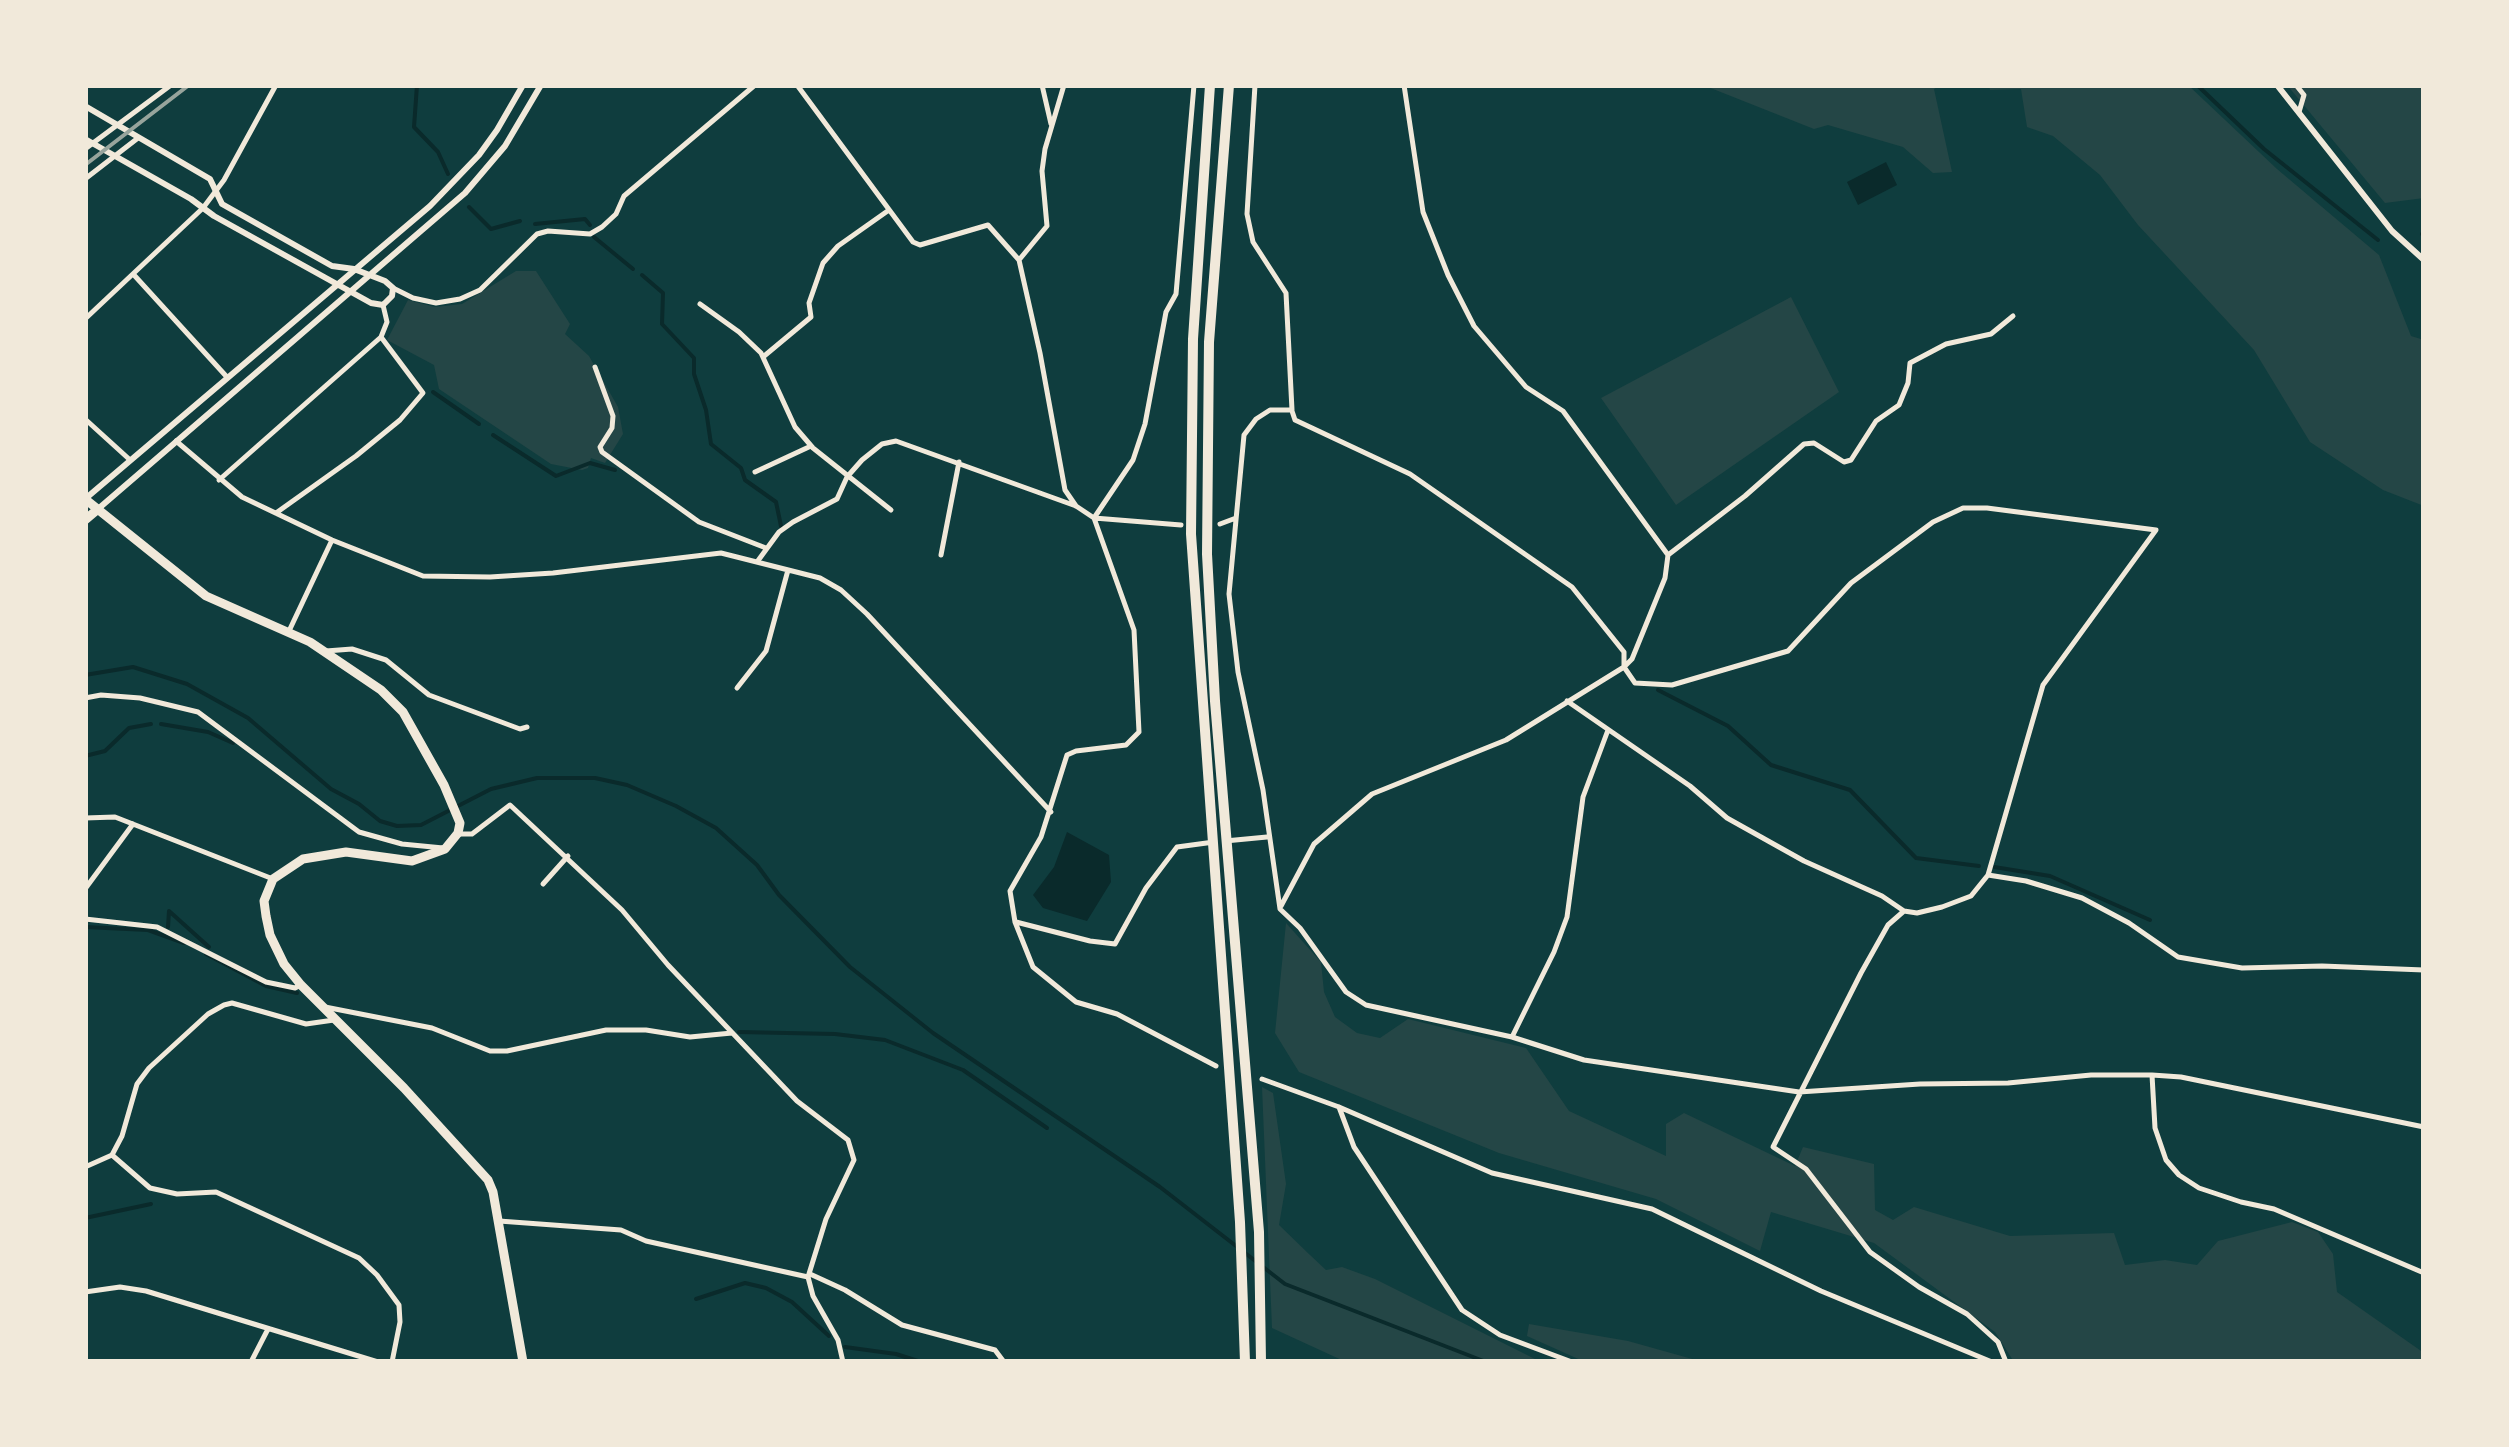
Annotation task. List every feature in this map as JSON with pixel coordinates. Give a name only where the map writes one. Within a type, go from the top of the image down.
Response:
[{"type":"highway","points":[[1210,85],[1193,339],[1191,534],[1202,732],[1240,1222],[1245,1362]]},
{"type":"highway","points":[[1230,85],[1214,239],[1207,554],[1259,1232],[1261,1362]]},
{"type":"main road","points":[[85,499],[206,596],[290,631],[366,678],[403,712],[451,800],[459,828],[445,848],[412,861],[346,852],[303,859],[273,880],[264,901],[270,935],[284,964],[301,986],[338,1020],[488,1180],[523,1362]]},
{"type":"main road","points":[[85,520],[98,509]]},
{"type":"street","points":[[85,149],[89,141],[120,124],[171,85]]},
{"type":"street","points":[[85,319],[203,208],[224,180],[276,85]]},
{"type":"street","points":[[85,499],[430,206],[465,171],[497,130],[524,85]]},
{"type":"street","points":[[98,509],[418,236],[487,170],[540,85]]},
{"type":"street","points":[[85,106],[210,179],[222,204],[332,266],[354,269],[385,281],[412,298],[436,302],[470,296],[537,234],[590,234],[602,228],[616,214],[624,196],[755,85]]},
{"type":"street","points":[[798,85],[913,242],[920,245],[988,226],[1018,260],[1065,490],[1076,506]]},
{"type":"street","points":[[1042,85],[1052,127]]},
{"type":"street","points":[[1018,260],[1047,226],[1042,171],[1064,85]]},
{"type":"street","points":[[1094,518],[1134,460],[1145,424],[1166,312],[1176,294],[1194,85]]},
{"type":"street","points":[[1255,85],[1247,214],[1253,242],[1286,293],[1295,420],[1410,474],[1572,587],[1624,652],[1624,667],[1635,683],[1672,685],[1788,651],[1851,583],[1933,522],[1963,508],[2156,530],[2042,685],[1988,875],[1971,896],[1917,913],[1904,911],[1882,896],[1804,861],[1727,818],[1690,786],[1567,701]]},
{"type":"street","points":[[1280,909],[1314,844],[1372,794],[1506,740],[1624,667],[1632,659],[1665,578],[1668,554],[1563,410],[1526,387],[1474,326],[1448,276],[1423,212],[1404,85]]},
{"type":"street","points":[[2278,85],[2392,231],[2424,260]]},
{"type":"street","points":[[2296,85],[2304,95],[2299,112]]},
{"type":"street","points":[[85,179],[138,138]]},
{"type":"street","points":[[89,141],[371,303],[383,304],[392,296],[393,288]]},
{"type":"street","points":[[763,357],[812,317],[809,303],[822,263],[838,246],[889,210]]},
{"type":"street","points":[[133,274],[226,376]]},
{"type":"street","points":[[219,480],[381,337],[387,322],[383,304]]},
{"type":"street","points":[[700,304],[739,332],[763,357],[795,427],[811,446],[891,510]]},
{"type":"street","points":[[1668,554],[1745,496],[1804,444],[1814,443],[1844,462],[1851,460],[1876,421],[1899,405],[1910,364],[1946,344],[1990,334],[2013,316]]},
{"type":"street","points":[[276,513],[356,456],[400,420],[423,394],[381,337]]},
{"type":"street","points":[[595,366],[613,416],[612,428],[600,447],[602,452],[698,522],[766,548]]},
{"type":"street","points":[[1292,410],[1270,410],[1256,419],[1244,435],[1229,594],[1238,672],[1263,790],[1280,909],[1300,928],[1346,992],[1366,1004],[1512,1037],[1584,1060],[1799,1092],[2152,1075],[2181,1077],[2424,1127]]},
{"type":"street","points":[[85,419],[129,459]]},
{"type":"street","points":[[176,441],[242,497],[332,540],[423,576],[534,574],[721,554],[820,578],[853,600],[1050,812]]},
{"type":"street","points":[[757,562],[793,522],[837,499],[847,477],[882,444],[896,441],[1076,506],[1094,518],[1181,526]]},
{"type":"street","points":[[755,472],[811,446]]},
{"type":"street","points":[[940,555],[959,462]]},
{"type":"street","points":[[1094,518],[1134,630],[1141,721],[1137,736],[1126,746],[1076,750],[1067,755],[1041,837],[1010,891],[1014,922],[1033,967],[1076,1002],[1117,1014],[1216,1066]]},
{"type":"street","points":[[1220,524],[1236,518]]},
{"type":"street","points":[[290,631],[332,540]]},
{"type":"street","points":[[738,688],[766,651],[788,570]]},
{"type":"street","points":[[326,651],[352,649],[386,660],[429,695],[520,729],[528,728]]},
{"type":"street","points":[[85,698],[140,698],[198,712],[359,832],[402,844],[445,848]]},
{"type":"street","points":[[1512,1037],[1567,917],[1583,798],[1608,730]]},
{"type":"street","points":[[459,828],[472,834],[510,805],[622,910],[668,965],[797,1101],[848,1140],[854,1160],[826,1219],[809,1275],[813,1296],[838,1340],[843,1362]]},
{"type":"street","points":[[85,818],[115,817],[273,880]]},
{"type":"street","points":[[85,888],[133,824]]},
{"type":"street","points":[[1014,922],[1090,942],[1115,944],[1146,888],[1178,847],[1267,837]]},
{"type":"street","points":[[543,884],[568,856]]},
{"type":"street","points":[[1988,875],[2082,898],[2128,922],[2178,958],[2242,968],[2424,970]]},
{"type":"street","points":[[1904,911],[1888,926],[1860,972],[1774,1147],[1806,1169],[1870,1252],[1967,1314],[1998,1342],[2006,1362]]},
{"type":"street","points":[[85,920],[157,927],[266,982],[301,986]]},
{"type":"street","points":[[85,1167],[112,1155],[122,1136],[137,1084],[208,1014],[232,1003],[306,1024],[338,1020]]},
{"type":"street","points":[[324,1007],[432,1028],[490,1050],[507,1051],[606,1030],[646,1030],[690,1037],[732,1033]]},
{"type":"street","points":[[2152,1075],[2155,1128],[2166,1160],[2179,1176],[2213,1193],[2274,1209],[2424,1273]]},
{"type":"street","points":[[1262,1079],[1339,1107],[1492,1173],[1652,1209],[1821,1290],[1992,1362]]},
{"type":"street","points":[[1339,1107],[1354,1147],[1462,1310],[1500,1335],[1572,1362]]},
{"type":"street","points":[[112,1155],[150,1188],[177,1194],[216,1192],[360,1258],[399,1305],[400,1322],[392,1362]]},
{"type":"street","points":[[498,1221],[621,1230],[646,1241],[809,1275],[845,1290],[902,1324],[995,1350],[1004,1362]]},
{"type":"street","points":[[85,1292],[120,1287],[146,1291],[378,1362]]},
{"type":"street","points":[[251,1362],[268,1329]]},
{"type":"shaded area","points":[[1703,85],[1941,85],[1934,89],[1952,172],[1933,173],[1903,147],[1828,125],[1814,129]]},
{"type":"shaded area","points":[[1989,85],[2188,85],[2277,169],[2379,255],[2411,336],[2424,340],[2424,506],[2383,490],[2310,442],[2254,350],[2138,225],[2100,175],[2053,136],[2027,127],[2021,89],[1990,90]]},
{"type":"shaded area","points":[[2287,85],[2424,85],[2424,198],[2385,203]]},
{"type":"shaded area","points":[[1886,162],[1897,185],[1858,205],[1847,182]]},
{"type":"shaded area","points":[[516,271],[536,271],[570,324],[565,334],[589,356],[618,407],[623,434],[605,463],[591,458],[588,468],[582,470],[551,464],[439,389],[434,365],[387,340],[408,300],[435,307],[462,304]]},
{"type":"shaded area","points":[[1791,297],[1839,392],[1676,505],[1601,398]]},
{"type":"shaded area","points":[[1067,832],[1109,855],[1111,882],[1087,921],[1043,908],[1033,895],[1054,867]]},
{"type":"shaded area","points":[[1286,923],[1321,962],[1324,992],[1335,1017],[1357,1033],[1380,1038],[1408,1019],[1526,1048],[1569,1111],[1666,1156],[1666,1124],[1684,1113],[1795,1166],[1803,1147],[1874,1164],[1875,1210],[1893,1220],[1914,1207],[2010,1236],[2114,1233],[2125,1265],[2165,1260],[2197,1265],[2218,1241],[2292,1222],[2318,1232],[2333,1254],[2337,1292],[2424,1353],[2424,1362],[2014,1362],[1995,1332],[1874,1243],[1771,1212],[1760,1251],[1656,1199],[1499,1153],[1299,1072],[1275,1033]]},
{"type":"shaded area","points":[[1262,1087],[1273,1093],[1286,1184],[1279,1225],[1326,1270],[1342,1267],[1375,1279],[1541,1362],[1346,1362],[1272,1328]]},
{"type":"shaded area","points":[[1529,1324],[1628,1341],[1703,1362],[1585,1362],[1527,1336]]},
{"type":"waterway","points":[[417,85],[414,127],[438,152],[448,174]]},
{"type":"waterway","points":[[2197,85],[2264,149],[2378,240]]},
{"type":"waterway","points":[[469,207],[491,229],[520,221]]},
{"type":"waterway","points":[[535,224],[585,219],[590,225]]},
{"type":"waterway","points":[[594,237],[633,269]]},
{"type":"waterway","points":[[642,275],[663,293],[662,324],[694,358],[694,374],[706,410],[711,444],[741,468],[745,480],[776,502],[781,526]]},
{"type":"waterway","points":[[433,392],[479,424]]},
{"type":"waterway","points":[[493,435],[556,476],[590,463],[615,470]]},
{"type":"waterway","points":[[85,675],[133,667],[187,684],[248,718],[331,789],[380,821],[397,826],[421,825],[491,789],[537,778],[595,778],[627,785],[676,806],[716,828],[757,865],[779,895],[850,967],[933,1033],[1160,1187],[1285,1284],[1486,1362]]},
{"type":"waterway","points":[[1658,690],[1728,726],[1771,765],[1850,790],[1916,858],[1979,866]]},
{"type":"waterway","points":[[85,756],[105,751],[129,728],[151,724]]},
{"type":"waterway","points":[[161,724],[208,732],[233,743]]},
{"type":"waterway","points":[[1994,867],[2050,876],[2150,920]]},
{"type":"waterway","points":[[168,927],[169,911],[209,947]]},
{"type":"waterway","points":[[85,927],[148,930],[184,943]]},
{"type":"waterway","points":[[206,954],[266,986],[297,993]]},
{"type":"waterway","points":[[739,1032],[835,1034],[885,1040],[963,1070],[1047,1128]]},
{"type":"waterway","points":[[85,1218],[151,1204]]},
{"type":"waterway","points":[[696,1299],[745,1283],[766,1288],[792,1302],[829,1336]]},
{"type":"waterway","points":[[845,1347],[896,1354],[921,1362]]},
{"type":"railway","points":[[85,165],[189,85]]}]
